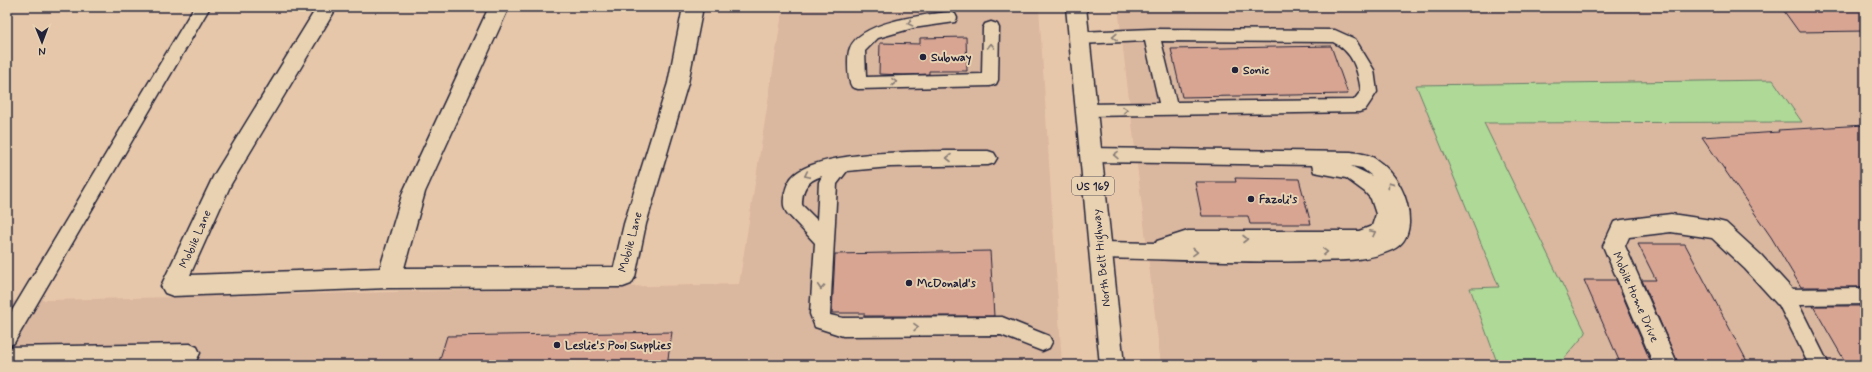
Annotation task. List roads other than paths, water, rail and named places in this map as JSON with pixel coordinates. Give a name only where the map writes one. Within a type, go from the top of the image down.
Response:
[{"type":"street","name":"Mobile Lane","points":[[327,7],[222,181],[173,286],[389,278],[623,278],[635,224],[678,83],[693,7]]},
{"type":"street","points":[[389,278],[414,192],[499,7]]},
{"type":"street","name":"North Belt Highway","points":[[1076,7],[1112,365]]},
{"type":"street","name":"Mobile Home Drive","points":[[1666,365],[1614,246],[1622,229],[1671,223],[1718,230],[1753,262],[1785,297]]},
{"type":"lane","points":[[7,337],[202,7]]},
{"type":"lane","points":[[949,18],[913,22],[872,34],[857,49],[856,65],[858,83],[990,80],[991,28]]},
{"type":"lane","points":[[1152,35],[1169,109]]},
{"type":"lane","points":[[1079,38],[1152,35],[1335,36],[1349,43],[1366,70],[1369,92],[1359,106],[1086,110]]},
{"type":"lane","points":[[1090,155],[1351,159],[1367,162],[1382,174],[1395,193],[1400,211],[1399,234],[1387,244],[1367,251],[1280,254],[1100,250]]},
{"type":"lane","points":[[825,241],[793,208],[793,192],[801,178],[827,166],[870,161],[988,158]]},
{"type":"lane","points":[[842,165],[828,182],[820,314],[822,321],[843,327],[874,328],[1002,326],[1042,342]]},
{"type":"lane","points":[[1819,365],[1785,297],[1865,296]]},
{"type":"lane","points":[[7,356],[190,353],[184,365]]},
{"type":"place","name":"Subway","points":[[923,57]]},
{"type":"place","name":"Sonic","points":[[1235,70]]},
{"type":"place","name":"Fazoli's","points":[[1251,199]]},
{"type":"place","name":"McDonald's","points":[[909,283]]},
{"type":"place","name":"Leslie's Pool Supplies","points":[[557,345]]}]
